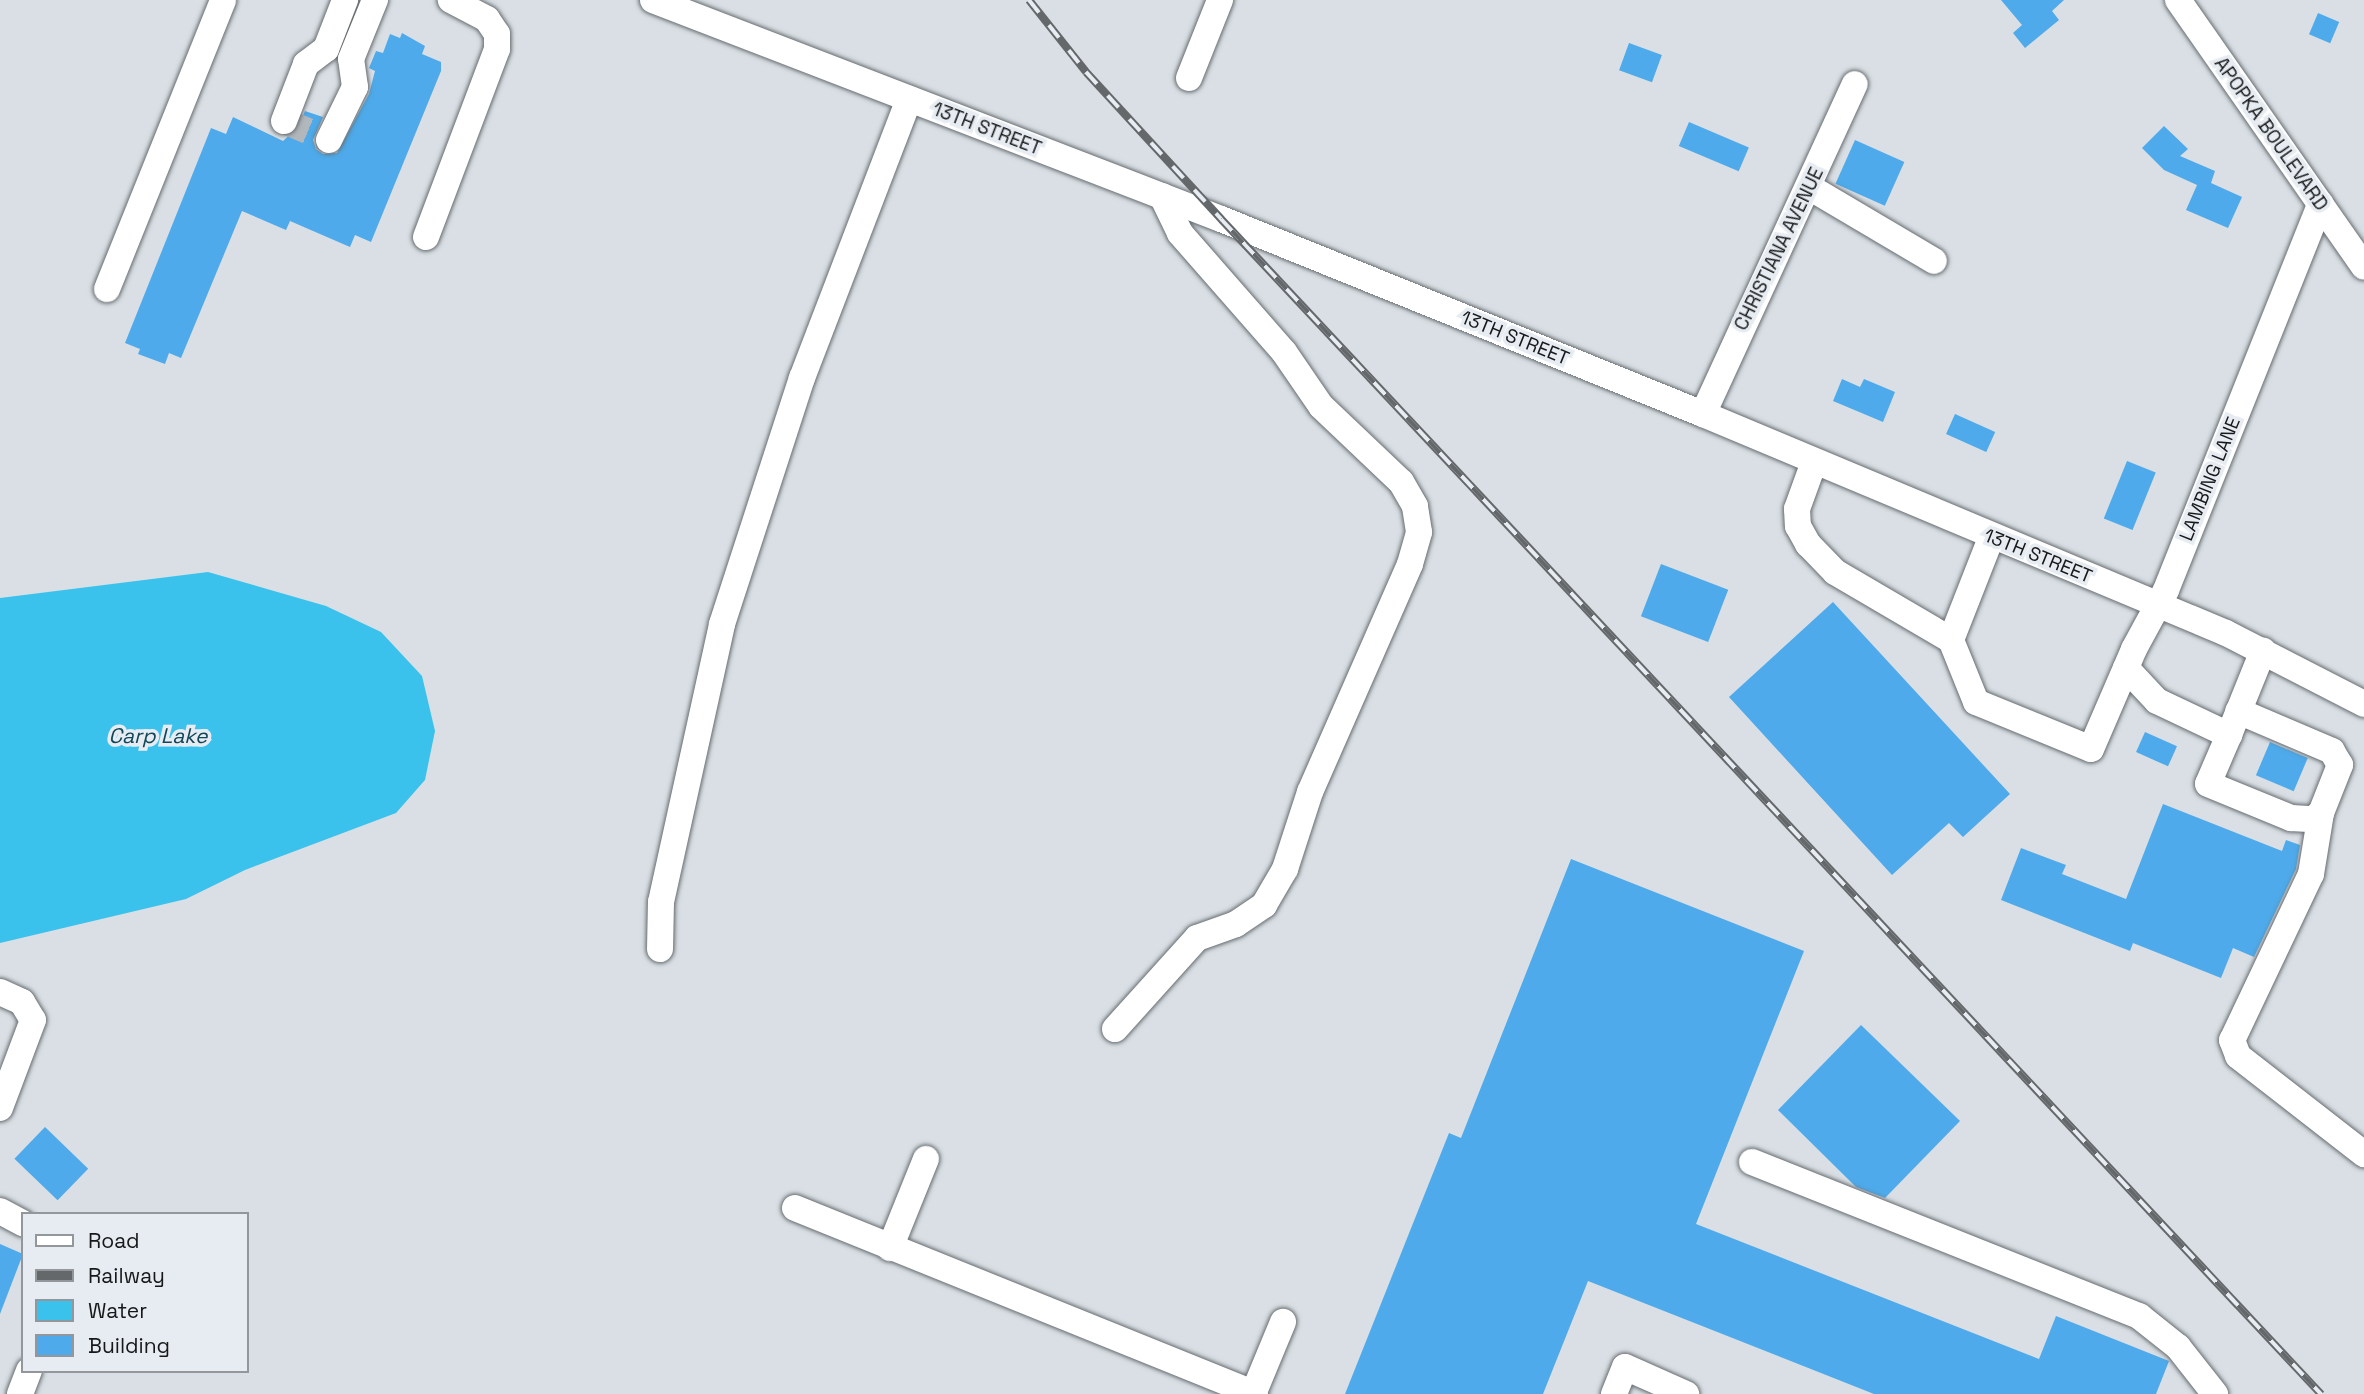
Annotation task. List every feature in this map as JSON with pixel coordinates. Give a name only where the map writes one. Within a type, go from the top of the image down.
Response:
[{"type":"street","points":[[107,289],[223,0]]},
{"type":"street","points":[[284,121],[306,64],[326,49],[345,0]]},
{"type":"street","points":[[329,140],[355,87],[351,59],[375,0]]},
{"type":"street","points":[[426,237],[497,48],[497,33],[487,19],[451,0]]},
{"type":"street","name":"13TH STREET","points":[[653,0],[1162,197],[1703,414],[1991,538],[2159,605],[2263,651],[2364,704]]},
{"type":"street","points":[[1189,78],[1220,0]]},
{"type":"street","name":"APOPKA BOULEVARD","points":[[2178,0],[2364,267]]},
{"type":"street","points":[[326,49],[351,59]]},
{"type":"street","name":"CHRISTIANA AVENUE","points":[[1703,414],[1764,274],[1809,187],[1855,84]]},
{"type":"street","points":[[660,950],[661,902],[680,800],[722,624],[802,378],[909,99]]},
{"type":"street","points":[[1809,187],[1934,261]]},
{"type":"street","points":[[1115,1029],[1197,938],[1236,924],[1264,905],[1285,869],[1310,792],[1410,564],[1419,532],[1415,506],[1401,482],[1321,406],[1284,352],[1180,233],[1162,197]]},
{"type":"street","name":"LAMBING LANE","points":[[1951,640],[1976,702],[2091,749],[2126,668],[2159,605],[2320,204]]},
{"type":"street","points":[[1814,462],[1797,509],[1798,526],[1808,544],[1835,572],[1951,640],[1991,538]]},
{"type":"street","points":[[2263,651],[2208,783],[2291,818],[2313,819],[2321,813]]},
{"type":"street","points":[[2126,668],[2157,701],[2332,751],[2340,765],[2321,813],[2311,874],[2232,1040],[2238,1056],[2364,1154]]},
{"type":"street","points":[[0,992],[22,1002],[33,1020],[0,1108]]},
{"type":"street","points":[[890,1248],[926,1159]]},
{"type":"street","points":[[1752,1162],[2139,1316],[2178,1348],[2215,1394]]},
{"type":"street","points":[[795,1208],[1254,1393],[1283,1322]]},
{"type":"street","points":[[0,1210],[21,1222]]},
{"type":"street","points":[[1614,1394],[1625,1367],[1686,1394]]},
{"type":"street","points":[[20,1394],[28,1373]]},
{"type":"water","name":"Carp Lake","points":[[208,572],[326,606],[381,632],[422,676],[435,731],[425,780],[396,813],[245,870],[186,899],[0,943],[0,598]]},
{"type":"building","points":[[2001,0],[2064,0],[2052,11],[2059,20],[2025,48],[2013,33],[2022,25]]},
{"type":"building","points":[[2318,13],[2339,22],[2330,43],[2309,34]]},
{"type":"building","points":[[402,33],[425,46],[422,54],[441,62],[441,71],[371,242],[355,235],[350,247],[290,221],[286,230],[242,211],[181,358],[169,353],[165,364],[138,354],[140,349],[125,343],[211,128],[226,134],[233,117],[283,141],[298,127],[305,111],[323,117],[313,140],[316,149],[323,154],[337,153],[369,94],[375,71],[369,68],[376,51],[383,53],[390,34],[400,38]]},
{"type":"building","points":[[1629,43],[1662,55],[1652,82],[1619,70]]},
{"type":"building","points":[[1689,122],[1749,147],[1739,171],[1679,146]]},
{"type":"building","points":[[2164,126],[2188,149],[2180,156],[2215,171],[2211,183],[2242,197],[2228,228],[2186,210],[2197,185],[2164,170],[2142,148]]},
{"type":"building","points":[[1855,140],[1904,162],[1885,206],[1835,184]]},
{"type":"building","points":[[1842,379],[1860,387],[1864,379],[1895,392],[1883,422],[1833,401]]},
{"type":"building","points":[[1955,414],[1995,432],[1986,452],[1946,434]]},
{"type":"building","points":[[2127,461],[2156,473],[2133,530],[2104,518]]},
{"type":"building","points":[[1661,564],[1728,590],[1708,642],[1641,616]]},
{"type":"building","points":[[1833,602],[2010,794],[1963,837],[1949,823],[1892,875],[1729,697]]},
{"type":"building","points":[[2145,732],[2177,746],[2168,766],[2136,752]]},
{"type":"building","points":[[2270,742],[2308,758],[2294,791],[2256,775]]},
{"type":"building","points":[[2163,804],[2282,851],[2286,840],[2300,845],[2296,869],[2254,957],[2233,948],[2221,978],[2133,943],[2130,951],[2001,900],[2021,848],[2066,865],[2062,874],[2126,899]]},
{"type":"building","points":[[1571,859],[1804,951],[1696,1224],[2039,1359],[2056,1316],[2169,1361],[2156,1394],[1874,1394],[1588,1281],[1543,1394],[1345,1394],[1449,1133],[1461,1138]]},
{"type":"building","points":[[1861,1025],[1960,1121],[1885,1198],[1856,1187],[1778,1110]]},
{"type":"building","points":[[45,1127],[88,1169],[58,1200],[14,1159]]},
{"type":"building","points":[[0,1244],[21,1253],[21,1259],[0,1314]]},
{"type":"tunnel","points":[[284,121],[329,140]]},
{"type":"railway","points":[[1029,0],[1086,72],[1221,219],[2321,1394]]}]
